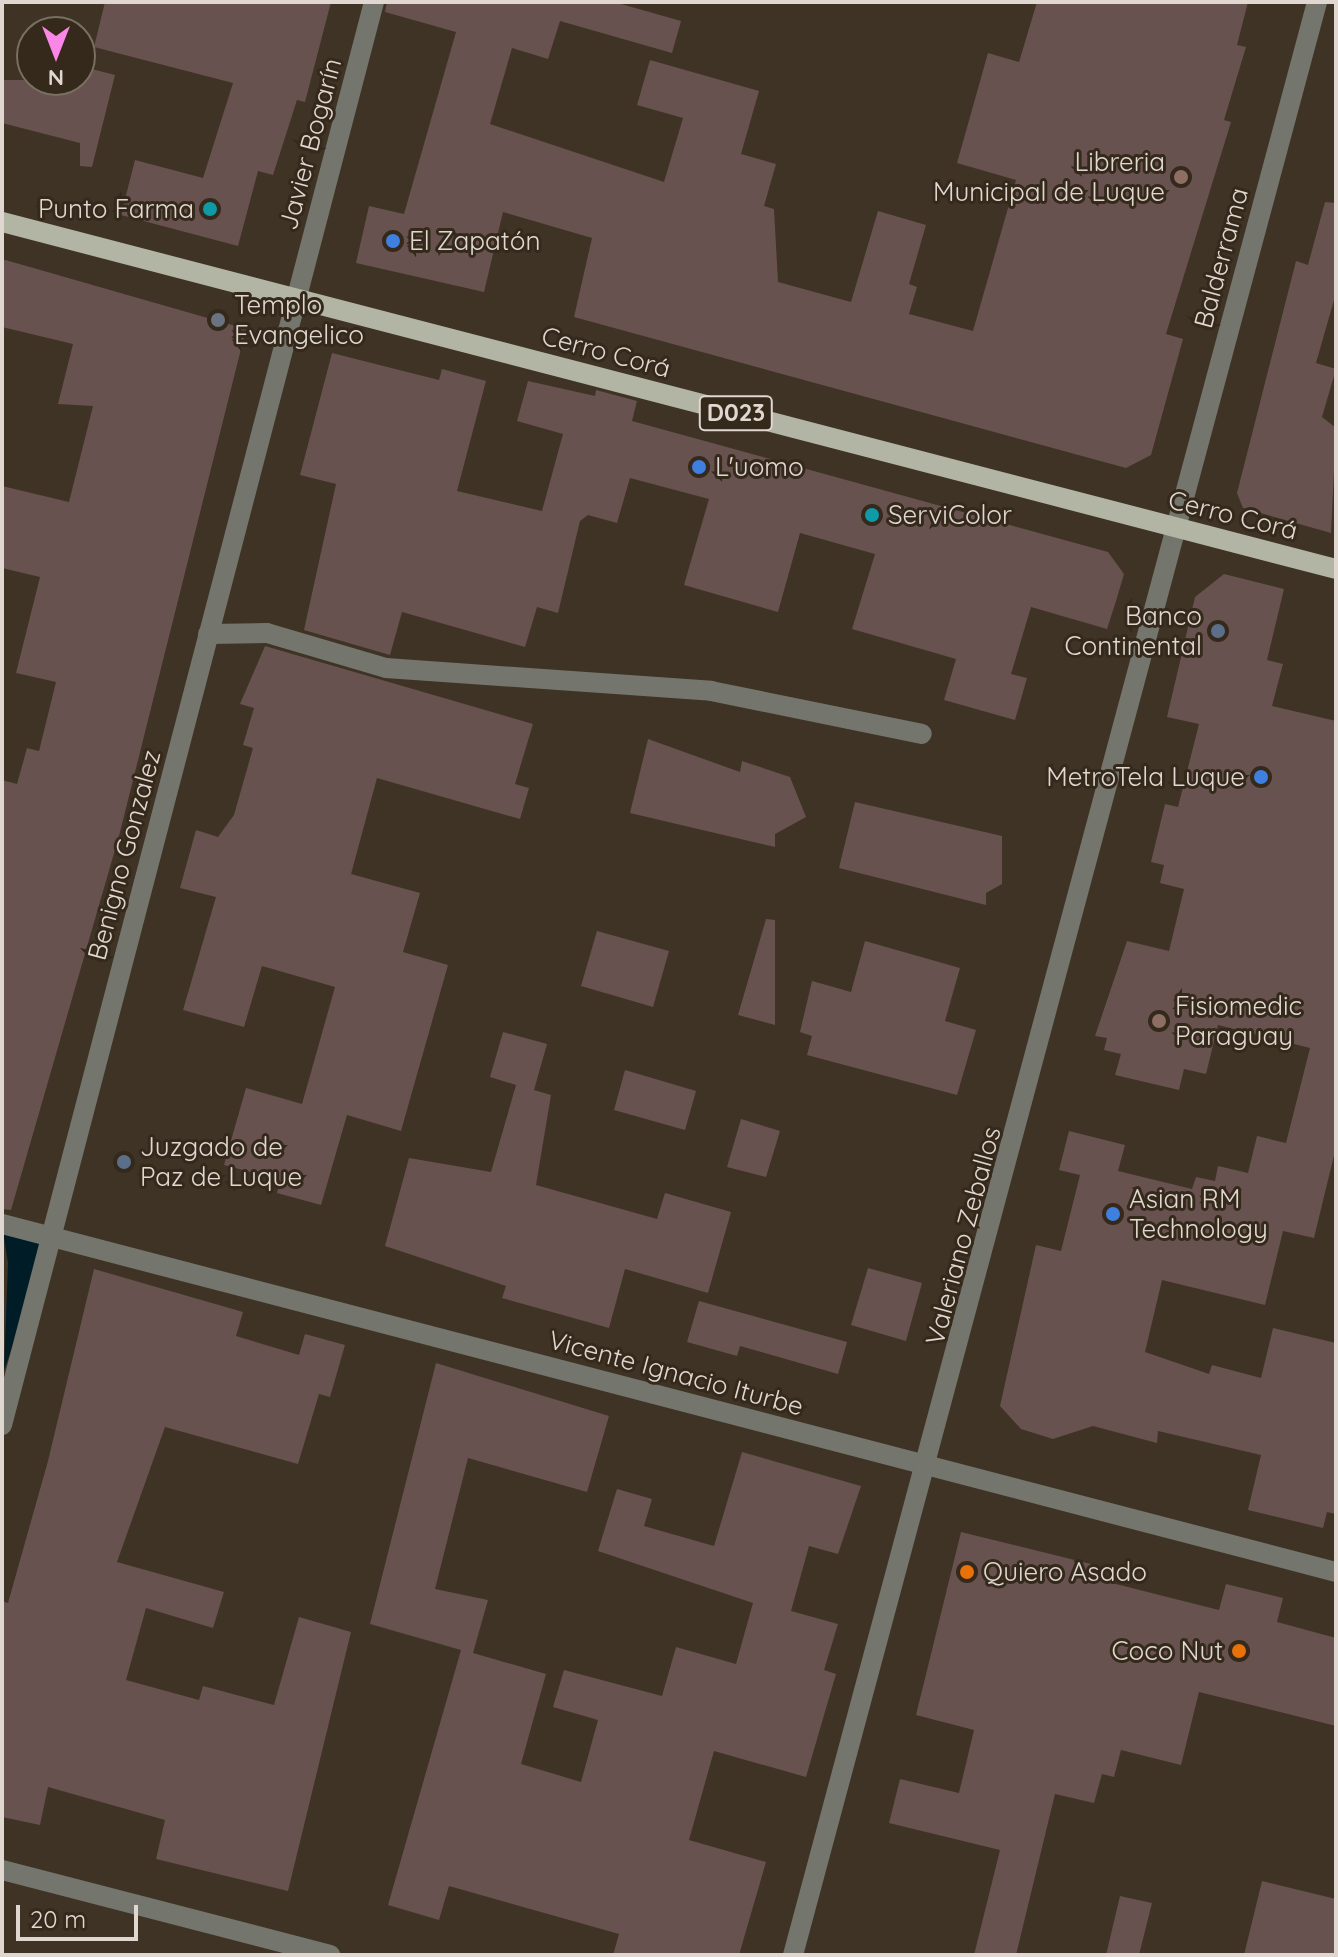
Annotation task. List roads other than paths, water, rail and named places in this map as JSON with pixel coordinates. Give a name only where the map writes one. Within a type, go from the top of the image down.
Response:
[{"type":"main road","name":"Cerro Corá","points":[[2,222],[1336,569]]},
{"type":"street","name":"Javier Bogarín","points":[[296,298],[374,2]]},
{"type":"street","name":"Balderrama","points":[[1177,528],[1317,2]]},
{"type":"street","name":"Benigno Gonzalez","points":[[2,1425],[296,298]]},
{"type":"street","name":"Valeriano Zeballos","points":[[793,1955],[928,1466],[1177,528]]},
{"type":"street","points":[[208,634],[267,633],[386,668],[711,691],[922,734]]},
{"type":"street","name":"Vicente Ignacio Iturbe","points":[[2,1224],[1336,1572]]},
{"type":"street","points":[[2,1870],[330,1955]]},
{"type":"water","points":[[2,1225],[40,1236],[47,1252],[4,1370],[8,1263]]},
{"type":"place","name":"Libreria Municipal de Luque","points":[[1181,177]]},
{"type":"place","name":"Punto Farma","points":[[210,209]]},
{"type":"place","name":"El Zapatón","points":[[393,241]]},
{"type":"place","name":"Templo Evangelico","points":[[218,320]]},
{"type":"place","name":"L'uomo","points":[[699,467]]},
{"type":"place","name":"ServiColor","points":[[872,515]]},
{"type":"place","name":"Banco Continental","points":[[1218,631]]},
{"type":"place","name":"MetroTela Luque","points":[[1261,777]]},
{"type":"place","name":"Fisiomedic Paraguay","points":[[1159,1021]]},
{"type":"place","name":"Juzgado de Paz de Luque","points":[[124,1162]]},
{"type":"place","name":"Asian RM Technology","points":[[1113,1214]]},
{"type":"place","name":"Quiero Asado","points":[[967,1572]]},
{"type":"place","name":"Coco Nut","points":[[1239,1651]]}]
